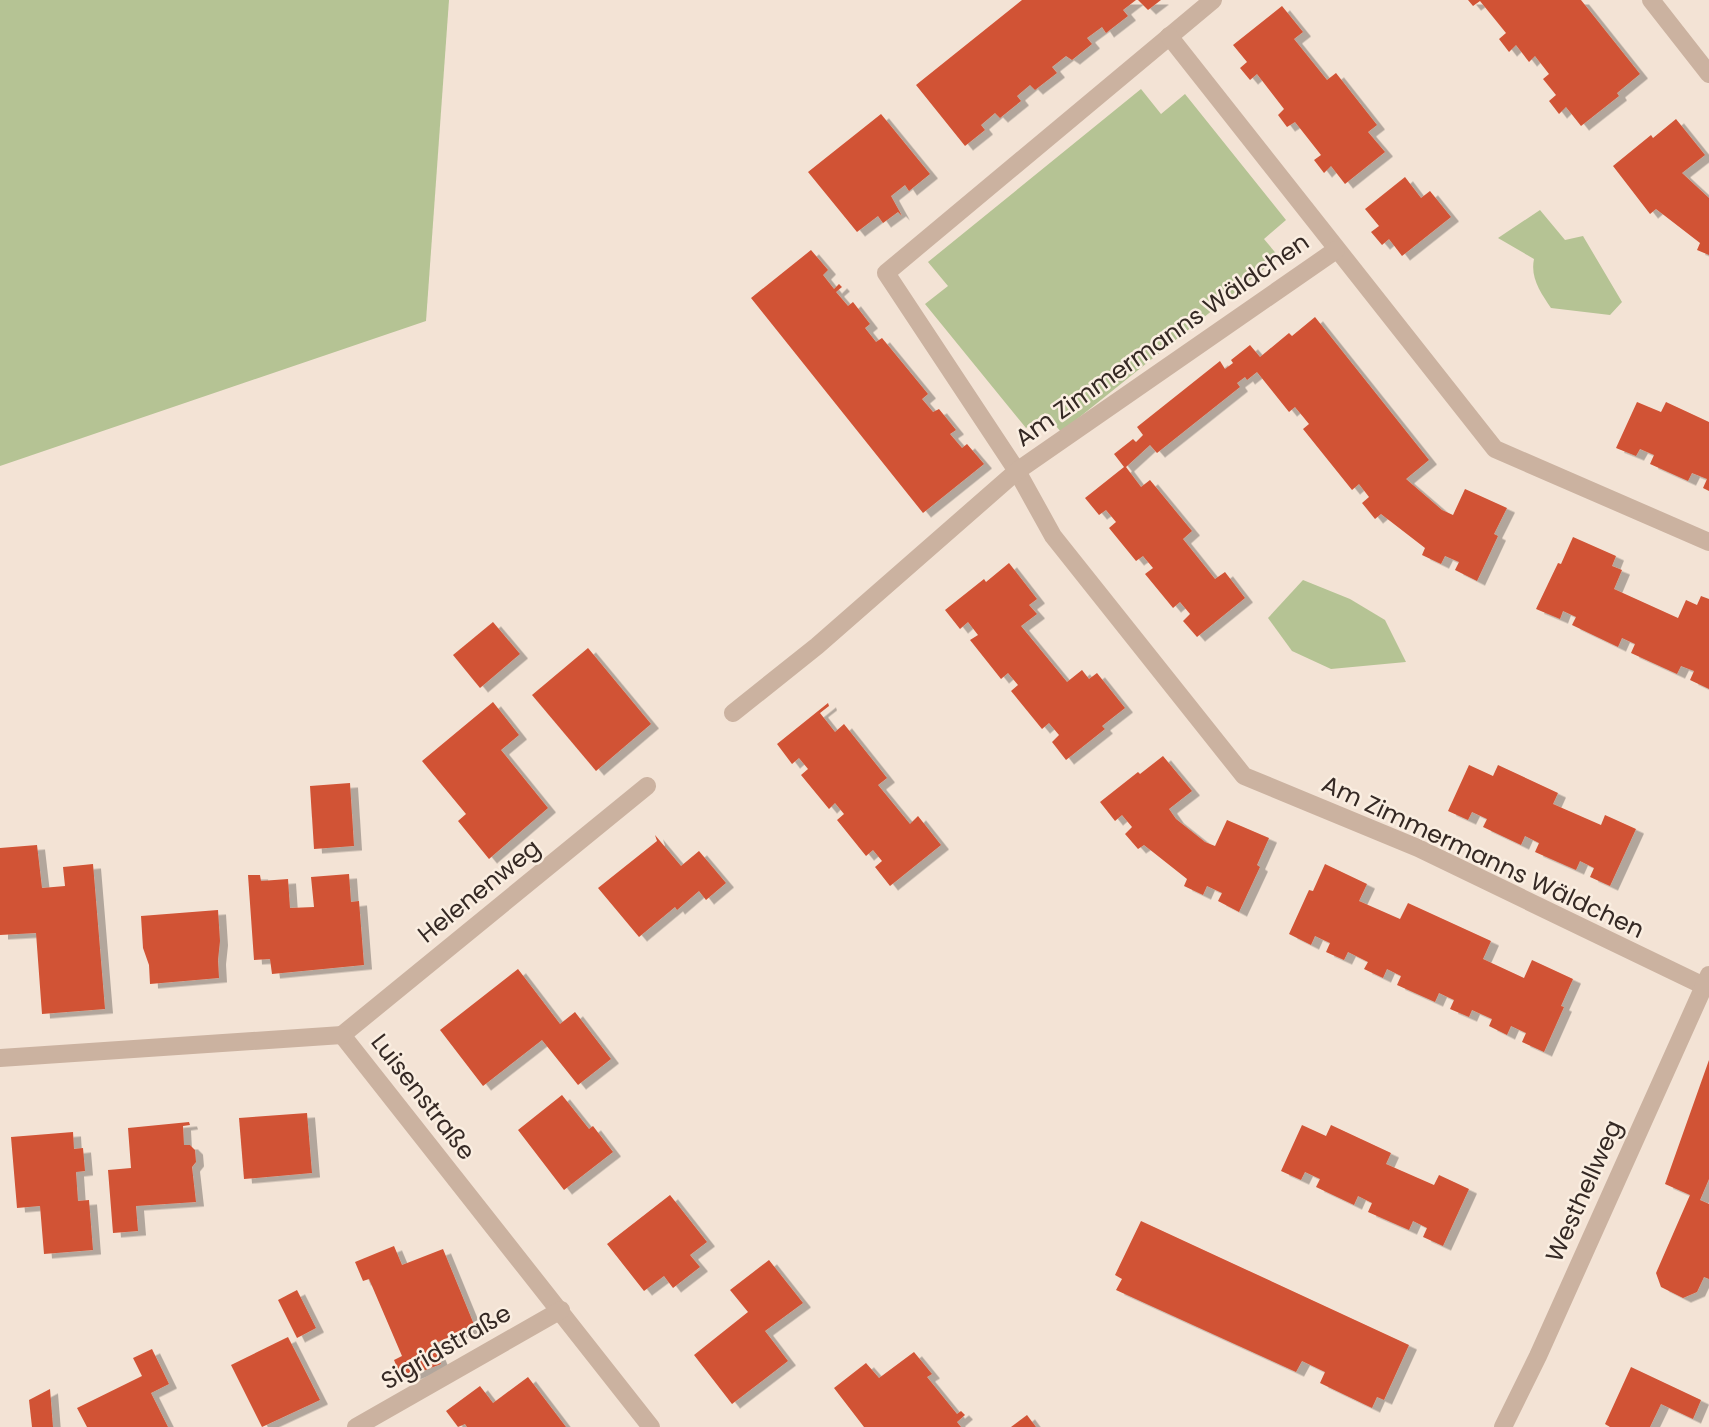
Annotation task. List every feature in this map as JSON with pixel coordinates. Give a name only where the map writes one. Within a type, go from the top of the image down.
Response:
[{"type":"street","name":"Am Zimmermanns Wäldchen","points":[[1213,0],[886,272],[1017,471],[1053,536],[1244,776],[1418,848],[1707,981]]},
{"type":"street","points":[[1651,0],[1709,74]]},
{"type":"street","name":"Am Zimmermanns Wäldchen","points":[[1170,36],[1495,449],[1709,542]]},
{"type":"street","name":"Am Zimmermanns Wäldchen","points":[[733,713],[817,646],[1017,471],[1336,250]]},
{"type":"street","name":"Helenenweg","points":[[342,1035],[647,786]]},
{"type":"street","name":"Westhellweg","points":[[1503,1427],[1538,1356],[1707,981]]},
{"type":"street","name":"Luisenstraße","points":[[0,1058],[342,1035],[651,1427]]},
{"type":"street","name":"Sigridstraße","points":[[356,1427],[561,1310]]},
{"type":"green space","points":[[0,0],[449,0],[426,321],[0,466]]},
{"type":"green space","points":[[1141,89],[1161,114],[1185,94],[1286,220],[1264,239],[1279,257],[1061,432],[1045,413],[1026,428],[925,304],[948,286],[928,262]]},
{"type":"green space","points":[[1540,210],[1565,240],[1583,236],[1622,302],[1610,315],[1551,308],[1535,279],[1534,259],[1498,238]]},
{"type":"green space","points":[[1303,580],[1350,599],[1385,620],[1406,662],[1331,669],[1292,651],[1268,618]]},
{"type":"building","points":[[1022,0],[1136,0],[1123,10],[1128,16],[1106,33],[1102,27],[1087,38],[1092,44],[1072,60],[1066,56],[1052,67],[1057,73],[1035,90],[1030,85],[1017,96],[1021,101],[1000,118],[995,113],[981,125],[985,130],[965,146],[916,85]]},
{"type":"building","points":[[1138,0],[1161,0],[1148,10]]},
{"type":"building","points":[[1468,0],[1581,0],[1640,74],[1617,93],[1619,96],[1581,126],[1566,107],[1559,114],[1549,101],[1556,95],[1543,79],[1549,74],[1535,56],[1529,62],[1516,45],[1509,52],[1499,39],[1506,33],[1480,1],[1473,6]]},
{"type":"building","points":[[1282,6],[1303,32],[1294,39],[1327,80],[1336,73],[1377,125],[1368,132],[1385,152],[1345,184],[1331,166],[1324,173],[1314,160],[1321,155],[1295,122],[1287,127],[1278,115],[1284,109],[1257,74],[1250,80],[1240,68],[1247,62],[1233,45]]},
{"type":"building","points":[[881,114],[930,174],[909,191],[905,185],[891,196],[902,216],[898,212],[883,223],[878,216],[857,232],[808,172]]},
{"type":"building","points":[[1676,119],[1705,155],[1682,173],[1709,198],[1709,255],[1697,250],[1700,243],[1656,209],[1650,214],[1613,166],[1651,135],[1653,138]]},
{"type":"building","points":[[1405,177],[1421,198],[1430,191],[1451,217],[1402,256],[1389,239],[1382,245],[1371,232],[1379,226],[1365,209]]},
{"type":"building","points":[[811,250],[828,270],[823,275],[834,289],[839,284],[842,287],[836,292],[848,306],[853,302],[870,324],[865,328],[876,342],[882,338],[928,394],[922,399],[933,412],[939,409],[956,430],[950,434],[962,448],[967,444],[984,464],[923,513],[751,298]]},
{"type":"building","points":[[1315,317],[1429,460],[1406,479],[1442,510],[1453,515],[1465,489],[1507,508],[1494,534],[1498,536],[1477,581],[1455,570],[1459,562],[1445,556],[1441,564],[1422,555],[1425,548],[1381,514],[1375,519],[1362,503],[1369,497],[1359,484],[1352,490],[1303,429],[1309,424],[1295,407],[1289,412],[1257,372],[1247,380],[1245,377],[1237,383],[1240,387],[1157,453],[1150,445],[1126,467],[1141,487],[1150,480],[1192,531],[1183,539],[1215,579],[1225,572],[1245,598],[1197,637],[1183,621],[1190,614],[1180,602],[1173,608],[1145,574],[1153,568],[1143,556],[1136,561],[1109,528],[1116,522],[1106,510],[1099,515],[1085,498],[1124,467],[1114,454],[1133,439],[1136,442],[1143,435],[1137,427],[1220,361],[1225,369],[1233,363],[1231,360],[1250,345],[1260,357],[1289,333],[1292,336]]},
{"type":"building","points":[[1637,402],[1661,412],[1666,402],[1709,422],[1709,491],[1703,488],[1707,479],[1692,473],[1688,481],[1650,464],[1654,455],[1640,449],[1636,456],[1616,448]]},
{"type":"building","points":[[1573,537],[1616,556],[1612,566],[1622,570],[1614,589],[1678,618],[1686,600],[1697,605],[1701,596],[1709,599],[1709,689],[1690,680],[1694,671],[1681,666],[1677,674],[1631,653],[1635,644],[1622,638],[1618,647],[1572,625],[1576,617],[1563,611],[1560,619],[1536,609]]},
{"type":"building","points":[[1009,563],[1037,599],[1029,605],[1037,614],[1021,626],[1067,682],[1082,670],[1089,679],[1097,673],[1125,708],[1102,726],[1105,729],[1066,760],[1052,742],[1059,735],[1049,723],[1042,729],[1011,691],[1018,685],[1008,673],[1001,679],[970,640],[978,635],[968,622],[960,629],[945,610]]},
{"type":"building","points":[[493,622],[520,654],[480,688],[453,655]]},
{"type":"building","points":[[588,648],[651,724],[596,771],[532,695]]},
{"type":"building","points":[[493,702],[519,735],[501,750],[548,808],[489,859],[458,821],[466,814],[422,761]]},
{"type":"building","points":[[828,703],[829,706],[820,713],[835,732],[844,724],[887,778],[878,785],[910,824],[918,816],[941,845],[890,886],[875,867],[882,861],[873,850],[866,856],[837,820],[844,814],[835,803],[829,809],[801,775],[808,769],[799,758],[792,764],[777,744]]},
{"type":"building","points":[[1163,756],[1192,791],[1169,809],[1176,819],[1205,842],[1215,846],[1227,820],[1269,838],[1257,865],[1260,867],[1239,912],[1218,901],[1222,893],[1207,886],[1203,895],[1184,886],[1187,879],[1144,845],[1138,849],[1125,834],[1132,827],[1122,815],[1115,821],[1100,802]]},
{"type":"building","points":[[1469,765],[1493,776],[1498,765],[1558,793],[1553,804],[1601,825],[1605,815],[1636,829],[1610,886],[1590,877],[1594,868],[1580,861],[1576,870],[1535,852],[1539,843],[1525,836],[1521,845],[1483,827],[1487,819],[1472,812],[1468,820],[1448,811]]},
{"type":"building","points":[[350,783],[354,846],[314,849],[310,786]]},
{"type":"building","points":[[655,835],[681,866],[699,851],[726,883],[706,900],[699,891],[639,937],[598,888],[657,841]]},
{"type":"building","points":[[37,845],[42,888],[65,886],[63,867],[93,864],[105,1009],[42,1014],[36,933],[0,935],[0,848]]},
{"type":"building","points":[[1325,864],[1367,884],[1359,901],[1400,919],[1408,903],[1491,941],[1483,959],[1524,978],[1532,960],[1573,979],[1544,1052],[1522,1042],[1526,1033],[1511,1026],[1507,1035],[1489,1026],[1492,1019],[1472,1010],[1469,1017],[1450,1009],[1454,1000],[1439,993],[1435,1002],[1397,985],[1401,976],[1387,969],[1383,978],[1364,969],[1368,962],[1348,952],[1344,960],[1326,952],[1330,943],[1315,936],[1311,945],[1289,934],[1309,890],[1313,891]]},
{"type":"building","points":[[349,874],[351,902],[359,901],[364,965],[272,974],[270,959],[254,960],[248,875],[260,875],[261,881],[288,879],[290,908],[314,907],[311,877]]},
{"type":"building","points":[[218,910],[219,978],[150,984],[149,965],[143,948],[141,916]]},
{"type":"building","points":[[518,969],[560,1024],[575,1012],[611,1059],[578,1085],[542,1040],[483,1086],[440,1030]]},
{"type":"building","points":[[1709,1060],[1709,1179],[1700,1200],[1709,1204],[1709,1279],[1704,1277],[1697,1292],[1683,1298],[1661,1287],[1656,1273],[1690,1195],[1665,1184]]},
{"type":"building","points":[[562,1095],[589,1129],[593,1126],[613,1152],[564,1190],[518,1130]]},
{"type":"building","points":[[307,1113],[312,1173],[244,1179],[239,1118]]},
{"type":"building","points":[[189,1122],[190,1125],[183,1126],[184,1145],[190,1145],[195,1150],[196,1162],[192,1167],[196,1202],[136,1206],[138,1231],[113,1233],[108,1170],[131,1168],[128,1128]]},
{"type":"building","points":[[1302,1125],[1326,1136],[1331,1125],[1391,1153],[1386,1164],[1434,1185],[1439,1175],[1469,1189],[1443,1246],[1423,1237],[1427,1228],[1413,1221],[1409,1230],[1368,1212],[1372,1203],[1358,1196],[1354,1205],[1316,1187],[1320,1179],[1305,1172],[1301,1180],[1281,1171]]},
{"type":"building","points":[[73,1132],[74,1149],[83,1148],[85,1171],[76,1172],[78,1201],[89,1200],[93,1250],[44,1254],[40,1206],[17,1208],[11,1137]]},
{"type":"building","points":[[670,1195],[707,1242],[690,1255],[700,1267],[673,1288],[664,1276],[644,1291],[607,1244]]},
{"type":"building","points":[[1141,1221],[1409,1345],[1384,1400],[1377,1397],[1372,1408],[1320,1383],[1325,1372],[1302,1361],[1296,1372],[1116,1290],[1122,1279],[1115,1275]]},
{"type":"building","points":[[394,1246],[402,1265],[443,1249],[475,1327],[433,1344],[441,1364],[402,1379],[394,1360],[402,1356],[369,1279],[363,1281],[355,1262]]},
{"type":"building","points":[[769,1260],[803,1303],[765,1331],[788,1361],[732,1404],[694,1355],[748,1312],[730,1290]]},
{"type":"building","points":[[297,1290],[316,1328],[297,1338],[278,1300]]},
{"type":"building","points":[[288,1337],[320,1400],[262,1427],[231,1365]]},
{"type":"building","points":[[152,1349],[169,1384],[151,1393],[168,1427],[87,1427],[77,1408],[142,1376],[133,1358]]},
{"type":"building","points":[[914,1352],[932,1374],[927,1377],[957,1414],[961,1411],[965,1415],[957,1422],[961,1427],[864,1427],[834,1388],[866,1363],[879,1378]]},
{"type":"building","points":[[1631,1367],[1701,1400],[1693,1419],[1661,1404],[1650,1427],[1610,1427],[1605,1424]]},
{"type":"building","points":[[528,1377],[566,1427],[467,1427],[465,1424],[458,1427],[446,1411],[480,1386],[493,1403]]},
{"type":"building","points":[[50,1389],[53,1427],[32,1427],[29,1400]]},
{"type":"building","points":[[1027,1415],[1036,1427],[1011,1427]]}]
